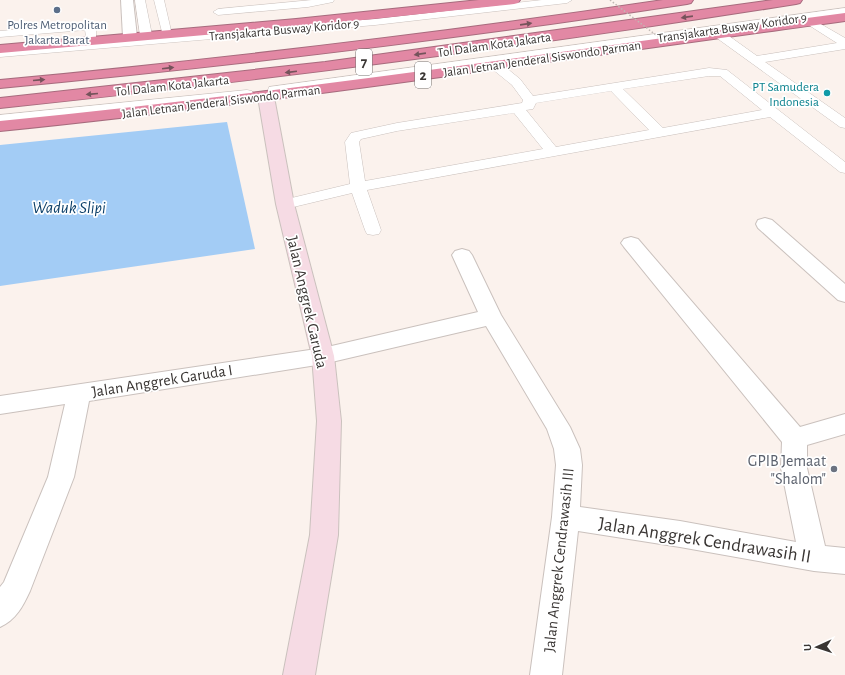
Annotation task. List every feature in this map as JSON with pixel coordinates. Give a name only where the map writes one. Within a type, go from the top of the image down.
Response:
[{"type":"highway","points":[[0,49],[130,36],[296,23],[450,3],[514,0]]},
{"type":"highway","name":"Tol Dalam Kota Jakarta","points":[[0,84],[148,70],[487,30],[687,0]]},
{"type":"highway","name":"Tol Dalam Kota Jakarta","points":[[0,103],[149,89],[329,67],[726,12],[796,0]]},
{"type":"highway","name":"Jalan Letnan Jenderal Siswondo Parman","points":[[0,126],[266,97],[845,17]]},
{"type":"highway","points":[[240,47],[390,33],[487,30]]},
{"type":"street","points":[[127,0],[130,36]]},
{"type":"street","name":"Jalan Anggrek Garuda","points":[[266,97],[285,204],[323,356],[329,421],[324,535],[299,675]]},
{"type":"street","points":[[765,224],[845,295]]},
{"type":"street","points":[[631,243],[795,439],[794,468],[814,558]]},
{"type":"street","name":"Jalan Anggrek Cendrawasih III","points":[[462,255],[491,317],[558,427],[567,449],[569,466],[566,516],[546,675]]},
{"type":"street","name":"Jalan Anggrek Garuda I","points":[[0,405],[323,356],[491,317]]},
{"type":"street","points":[[0,612],[15,591],[61,477],[80,393]]},
{"type":"street","points":[[795,439],[845,424]]},
{"type":"street","name":"Jalan Anggrek Cendrawasih II","points":[[566,516],[680,534],[814,558],[845,561]]},
{"type":"lane","points":[[140,0],[146,35]]},
{"type":"lane","points":[[159,0],[167,34]]},
{"type":"lane","points":[[214,0],[223,28]]},
{"type":"lane","points":[[218,12],[308,4],[329,0]]},
{"type":"lane","name":"Transjakarta Busway Koridor 9","points":[[0,54],[383,21],[567,0]]},
{"type":"lane","name":"Transjakarta Busway Koridor 9","points":[[0,119],[262,92],[845,11]]},
{"type":"lane","points":[[811,22],[845,44]]},
{"type":"lane","points":[[0,34],[90,26],[91,40]]},
{"type":"lane","points":[[718,34],[845,124]]},
{"type":"lane","points":[[755,60],[845,44]]},
{"type":"lane","points":[[495,66],[516,82],[530,100]]},
{"type":"lane","points":[[530,100],[717,72],[723,73],[845,169]]},
{"type":"lane","points":[[615,88],[659,132]]},
{"type":"lane","points":[[374,230],[358,187],[352,142],[356,136],[383,130],[528,106],[530,100]]},
{"type":"lane","points":[[517,108],[553,152]]},
{"type":"lane","points":[[285,204],[358,187],[773,112]]},
{"type":"path","points":[[610,0],[665,42]]},
{"type":"water","name":"Waduk Slipi","points":[[227,122],[255,249],[0,286],[0,145]]},
{"type":"place","name":"Polres Metropolitan Jakarta Barat","points":[[57,10]]},
{"type":"place","name":"PT Samudera Indonesia","points":[[827,93]]},
{"type":"place","name":"GPIB Jemaat \"Shalom\"","points":[[834,469]]}]
